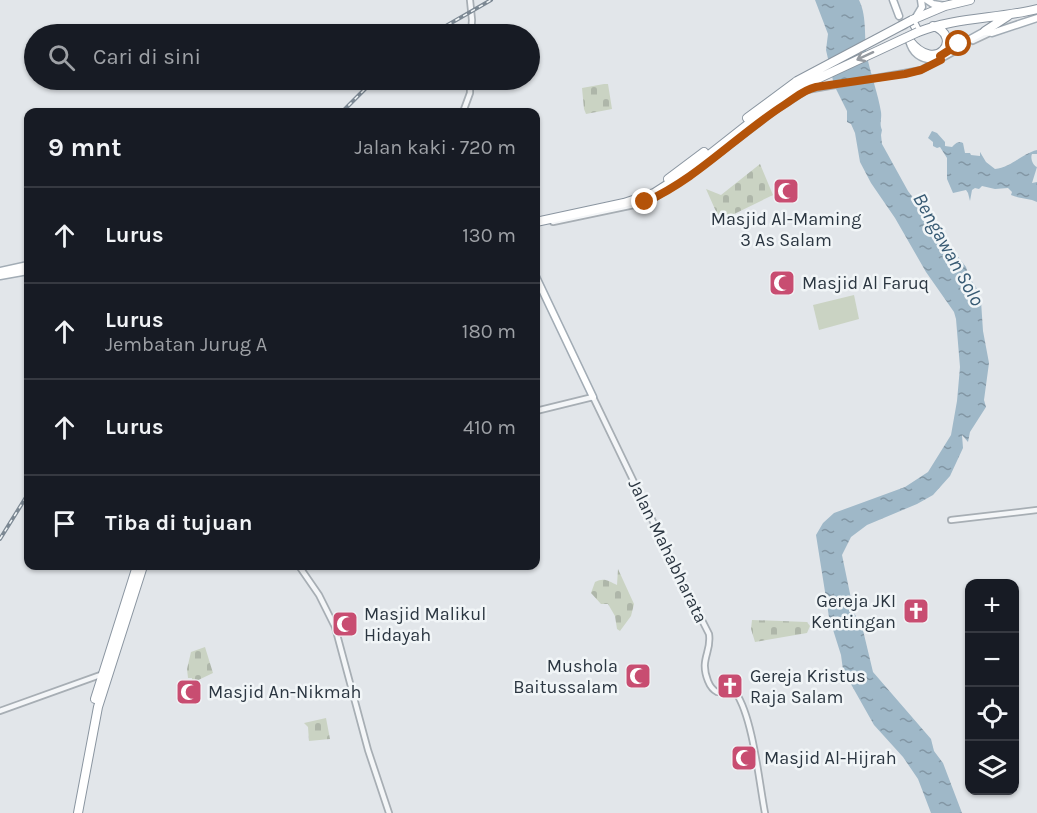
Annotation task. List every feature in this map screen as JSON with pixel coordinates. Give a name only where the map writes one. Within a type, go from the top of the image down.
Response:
[{"type":"highway","points":[[540,216],[626,198],[654,188],[718,142],[765,103],[914,19],[945,6],[970,0]]},
{"type":"highway","points":[[540,223],[624,205],[654,193],[675,182],[705,161],[771,109],[798,84],[918,32],[933,26],[1010,15],[1032,16],[1037,9]]},
{"type":"highway","points":[[988,32],[1010,15]]},
{"type":"highway","points":[[914,19],[918,32]]},
{"type":"highway","points":[[909,40],[917,51],[924,54],[931,55],[941,52],[947,44],[946,35],[933,26]]},
{"type":"highway","points":[[76,813],[98,706],[136,570]]},
{"type":"highway","points":[[106,674],[142,570]]},
{"type":"main road","points":[[892,0],[899,16]]},
{"type":"main road","points":[[914,19],[922,7],[921,0]]},
{"type":"main road","points":[[927,0],[933,4],[945,6]]},
{"type":"main road","points":[[909,40],[912,49],[922,58],[930,60],[940,58],[988,32],[1032,16]]},
{"type":"main road","points":[[0,271],[24,266]]},
{"type":"main road","points":[[0,276],[24,272]]},
{"type":"main road","points":[[540,285],[593,397]]},
{"type":"street","points":[[470,0],[472,24]]},
{"type":"street","points":[[771,109],[816,87],[905,74],[921,70],[940,58]]},
{"type":"street","points":[[465,108],[469,90]]},
{"type":"street","points":[[540,410],[593,397]]},
{"type":"street","name":"Jalan Mahabharata","points":[[593,397],[708,631],[710,642],[704,669],[710,685],[718,692],[731,692],[738,695],[748,725],[765,813]]},
{"type":"street","points":[[951,520],[1037,510]]},
{"type":"street","points":[[302,570],[323,603],[338,635],[368,750],[389,813]]},
{"type":"street","points":[[0,711],[106,674]]},
{"type":"green space","points":[[608,84],[612,109],[586,114],[582,88]]},
{"type":"green space","points":[[760,164],[773,195],[730,216],[718,216],[706,189],[721,195]]},
{"type":"green space","points":[[854,295],[859,319],[819,330],[813,305]]},
{"type":"green space","points":[[618,569],[634,604],[631,616],[620,631],[617,629],[615,616],[608,604],[601,604],[591,593],[595,582],[601,580],[617,585]]},
{"type":"green space","points":[[752,620],[807,622],[810,626],[807,633],[755,642],[751,629]]},
{"type":"green space","points":[[205,647],[213,673],[192,683],[192,678],[188,678],[187,669],[191,652]]},
{"type":"green space","points":[[326,718],[330,739],[309,741],[308,727],[304,723]]},
{"type":"water","name":"Bengawan Solo","points":[[815,0],[859,0],[864,14],[868,61],[881,112],[882,144],[908,191],[966,267],[981,301],[983,331],[989,363],[984,400],[986,407],[970,432],[968,442],[962,435],[963,448],[950,476],[933,495],[867,525],[851,537],[842,555],[854,613],[862,626],[873,672],[931,739],[934,751],[943,763],[962,813],[931,813],[918,779],[903,757],[874,725],[843,670],[841,655],[829,617],[816,535],[823,523],[834,513],[905,487],[928,472],[951,435],[960,367],[954,312],[926,272],[860,162],[855,133],[851,124],[847,122],[847,111],[834,85],[826,50],[828,34]]},
{"type":"water","points":[[932,131],[945,142],[945,146],[952,147],[961,142],[965,153],[980,156],[980,152],[986,162],[995,169],[1006,166],[1037,150],[1037,154],[1032,154],[1031,158],[1037,167],[1032,183],[1037,182],[1037,202],[1011,195],[1012,192],[1008,188],[995,189],[982,186],[979,189],[975,188],[972,190],[970,201],[966,190],[953,193],[947,179],[947,158],[940,147],[933,146],[933,142],[928,138]]},
{"type":"tunnel","points":[[899,16],[909,40]]},
{"type":"railway","points":[[449,24],[491,0]]},
{"type":"railway","points":[[346,108],[364,90]]},
{"type":"railway","points":[[0,539],[24,500]]},
{"type":"place","name":"Masjid Al-Maming 3 As Salam","points":[[786,191]]},
{"type":"place","name":"Masjid Al Faruq","points":[[782,283]]},
{"type":"place","name":"Gereja JKI Kentingan","points":[[916,611]]},
{"type":"place","name":"Masjid Malikul Hidayah","points":[[345,624]]},
{"type":"place","name":"Mushola Baitussalam","points":[[638,676]]},
{"type":"place","name":"Gereja Kristus Raja Salam","points":[[730,686]]},
{"type":"place","name":"Masjid An-Nikmah","points":[[189,692]]},
{"type":"place","name":"Masjid Al-Hijrah","points":[[744,758]]},
{"type":"route","points":[[645,202],[667,191],[692,174],[803,92],[816,87],[921,70],[941,60],[940,56],[959,44]]}]
